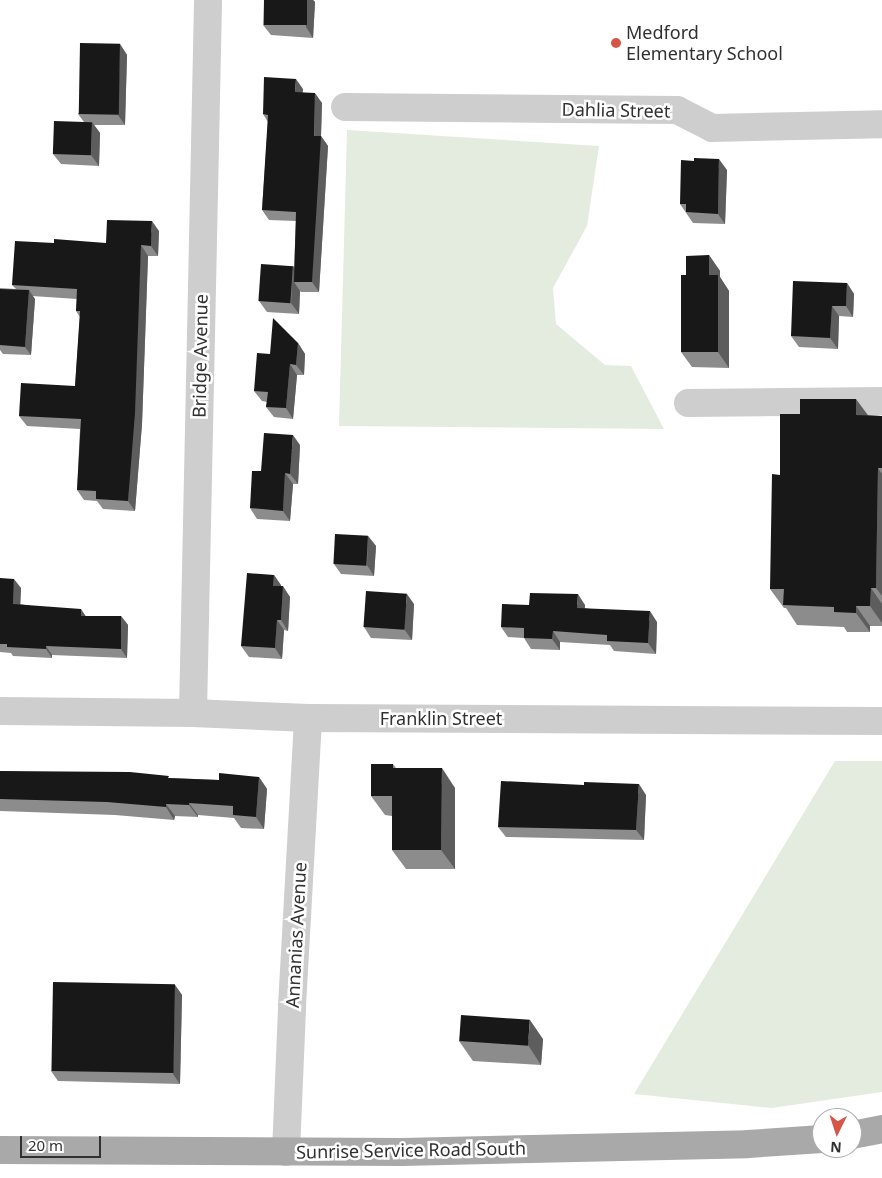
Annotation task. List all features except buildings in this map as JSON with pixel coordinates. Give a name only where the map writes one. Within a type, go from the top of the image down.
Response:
[{"type":"main road","points":[[862,1133],[882,1130]]},
{"type":"main road","name":"Sunrise Service Road South","points":[[0,1150],[412,1151],[748,1144],[812,1140]]},
{"type":"street","name":"Bridge Avenue","points":[[193,713],[208,0]]},
{"type":"street","name":"Dahlia Street","points":[[345,107],[676,110],[712,128],[882,124]]},
{"type":"street","points":[[688,403],[882,401]]},
{"type":"street","name":"Franklin Street","points":[[0,712],[193,713],[308,718],[882,721]]},
{"type":"street","name":"Annanias Avenue","points":[[286,1152],[308,718]]},
{"type":"shaded area","points":[[347,130],[599,146],[587,226],[553,288],[556,324],[605,365],[631,366],[664,429],[339,426]]},
{"type":"shaded area","points":[[835,761],[882,761],[882,1092],[772,1108],[634,1094]]},
{"type":"place","name":"Medford Elementary School","points":[[616,43]]}]
